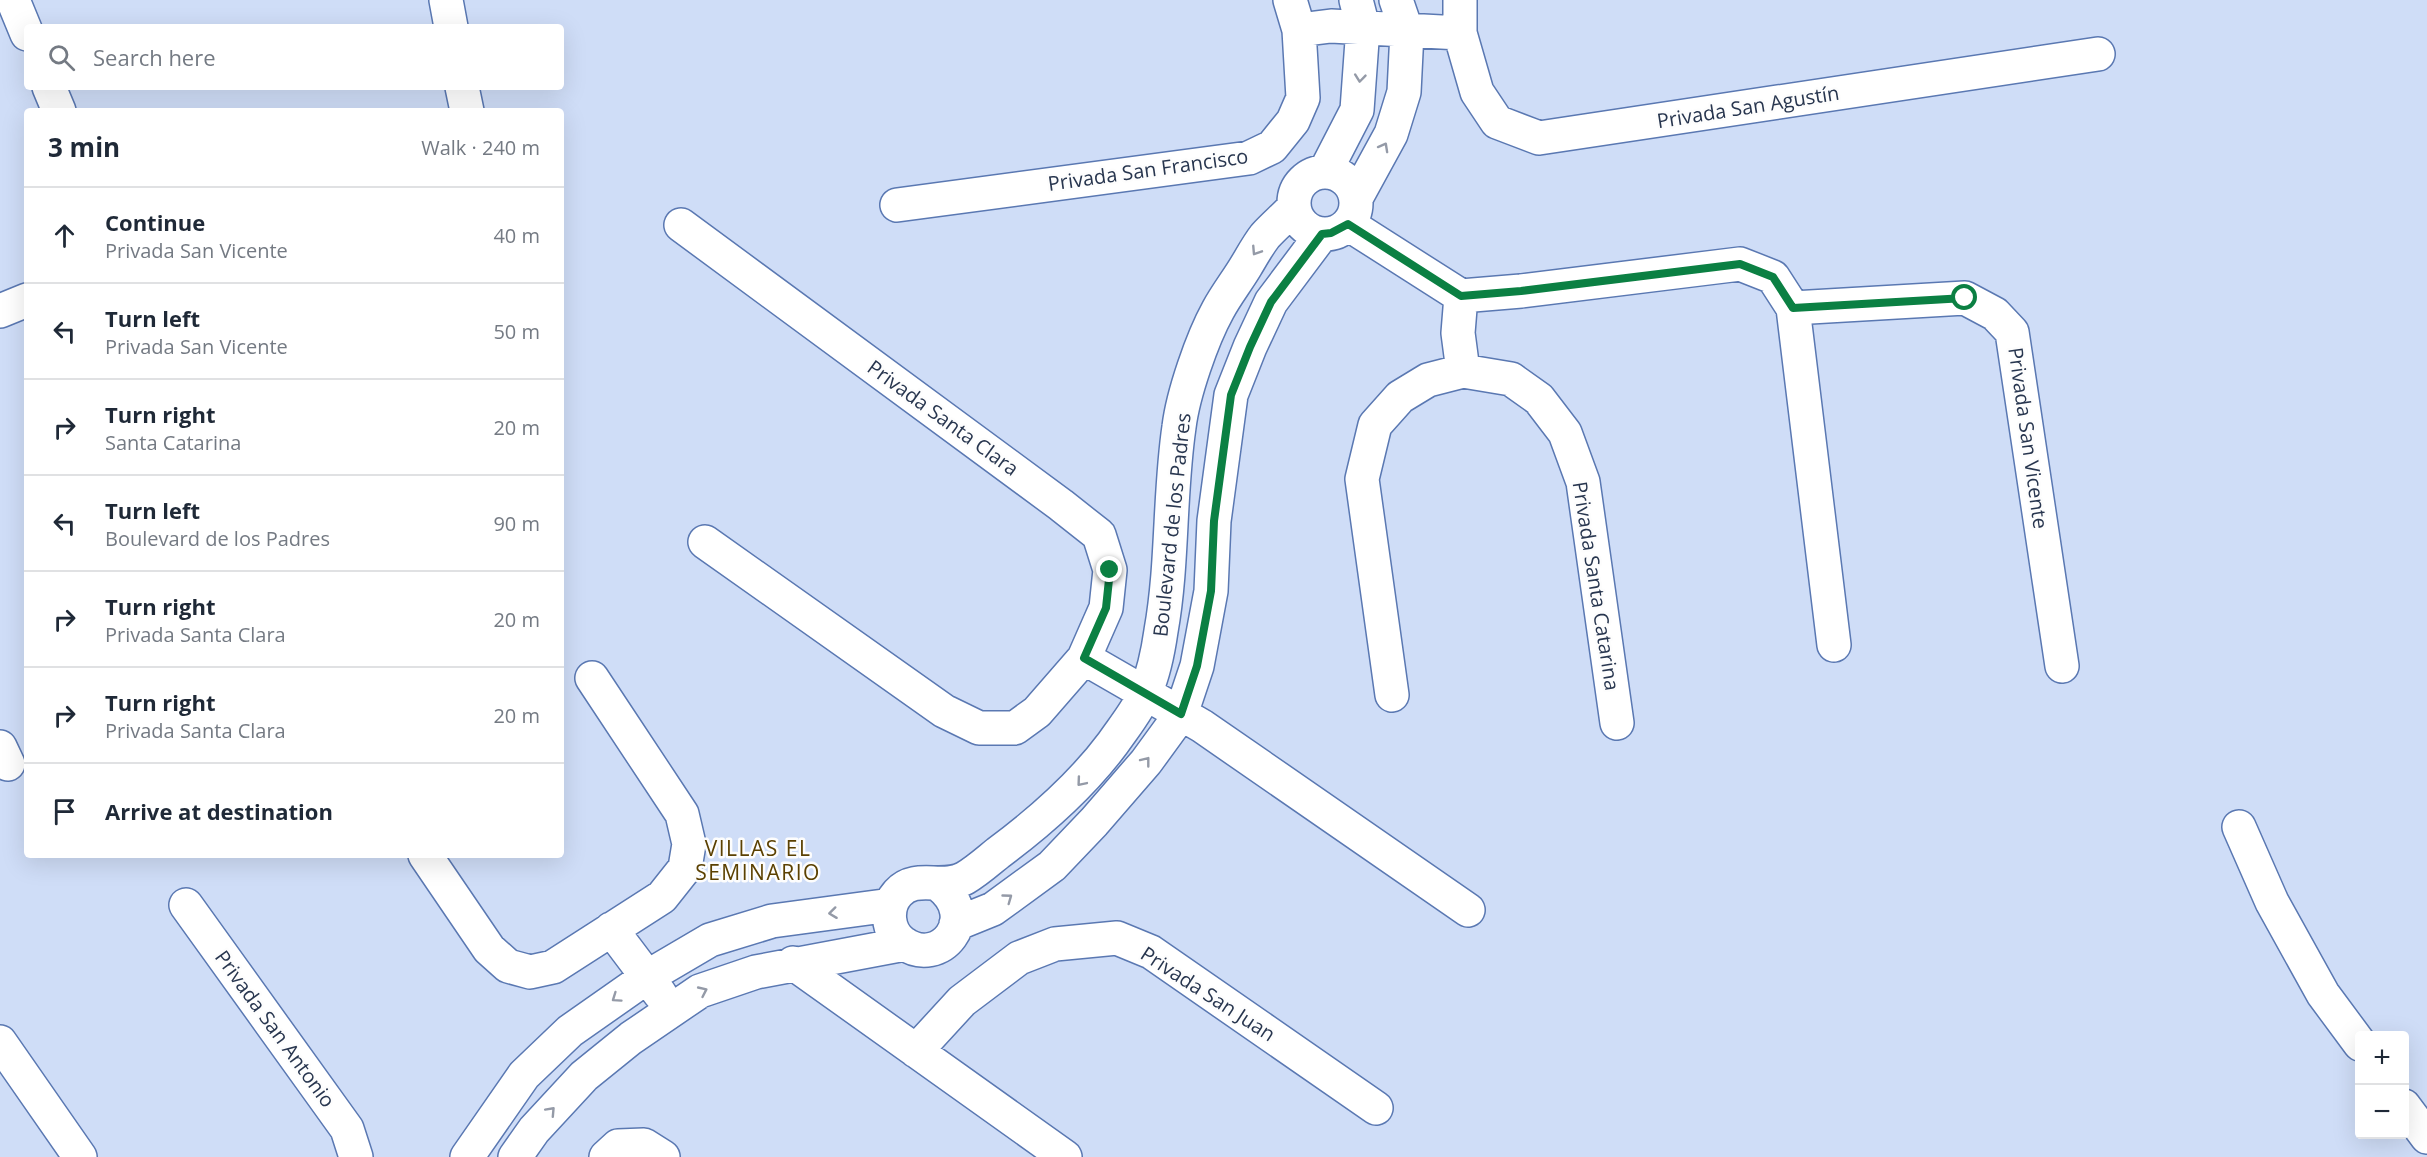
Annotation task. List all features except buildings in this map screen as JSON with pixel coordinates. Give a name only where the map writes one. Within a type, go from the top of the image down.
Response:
[{"type":"street","points":[[13,0],[24,27]]},
{"type":"street","points":[[446,0],[450,24]]},
{"type":"street","points":[[956,924],[993,909],[1052,866],[1094,822],[1181,714],[1197,666],[1211,591],[1214,521],[1231,395],[1271,302],[1342,219],[1391,134],[1404,92],[1407,32],[1396,0]]},
{"type":"street","name":"Privada San Agustín","points":[[1460,0],[1460,33],[1477,92],[1497,122],[1539,138],[2098,54]]},
{"type":"street","points":[[1325,172],[1357,110],[1359,14]]},
{"type":"street","name":"Privada San Francisco","points":[[897,205],[1249,158],[1272,147],[1293,121],[1303,98],[1295,15],[1331,26],[1359,14],[1407,32]]},
{"type":"street","points":[[1407,32],[1460,33]]},
{"type":"street","points":[[50,90],[58,108]]},
{"type":"street","points":[[463,90],[466,108]]},
{"type":"street","points":[[1342,219],[1352,187],[1346,180],[1336,174],[1325,172],[1305,178],[1298,186],[1294,207],[1304,226],[1342,219],[1461,296],[1521,291],[1740,264],[1773,277],[1793,308],[1834,645]]},
{"type":"street","name":"Boulevard de los Padres","points":[[939,885],[964,879],[1069,795],[1112,743],[1146,693],[1156,660],[1168,589],[1179,424],[1195,368],[1218,310],[1264,237],[1294,207]]},
{"type":"street","name":"Privada Santa Clara","points":[[681,225],[1099,535],[1110,570],[1106,608],[1084,658],[1037,712],[1015,728],[979,728],[944,711],[705,542]]},
{"type":"street","points":[[1461,296],[1458,333],[1463,371]]},
{"type":"street","name":"Privada San Vicente","points":[[1793,308],[1965,298],[1995,314],[2012,332],[2062,666]]},
{"type":"street","points":[[0,311],[24,301]]},
{"type":"street","name":"Privada Santa Catarina","points":[[1392,695],[1362,479],[1375,425],[1400,397],[1428,380],[1463,371],[1510,379],[1539,399],[1565,433],[1583,482],[1617,723]]},
{"type":"street","points":[[1084,658],[1181,714],[1468,910]]},
{"type":"street","points":[[427,858],[489,949],[507,966],[530,972],[553,967],[662,897],[685,868],[688,844],[682,814],[592,678]]},
{"type":"street","points":[[2239,827],[2272,902],[2323,994],[2355,1037]]},
{"type":"street","points":[[916,882],[939,885],[955,901],[957,913],[953,934],[936,948],[915,949],[897,938],[891,928],[891,905],[897,894],[916,882]]},
{"type":"street","name":"Privada San Antonio","points":[[186,904],[347,1129],[356,1157]]},
{"type":"street","points":[[475,1154],[531,1068],[570,1031],[647,977],[710,940],[772,921],[891,905]]},
{"type":"street","points":[[611,929],[672,1010]]},
{"type":"street","name":"Privada San Juan","points":[[916,1051],[962,1001],[1019,958],[1055,944],[1117,938],[1151,952],[1376,1108]]},
{"type":"street","points":[[515,1157],[534,1130],[584,1076],[631,1038],[700,991],[756,972],[793,963],[905,944]]},
{"type":"street","points":[[793,963],[1065,1157]]},
{"type":"street","points":[[0,1042],[80,1157]]},
{"type":"street","points":[[2409,1113],[2427,1137]]},
{"type":"street","points":[[606,1157],[618,1146],[644,1145],[663,1157]]},
{"type":"district","name":"VILLAS EL SEMINARIO","points":[[758,861]]},
{"type":"route","points":[[1110,570],[1106,608],[1084,658],[1181,714],[1197,666],[1211,591],[1214,521],[1231,395],[1271,302],[1322,234],[1340,230],[1348,224],[1461,296],[1521,291],[1740,264],[1773,277],[1793,308],[1965,298]]}]
